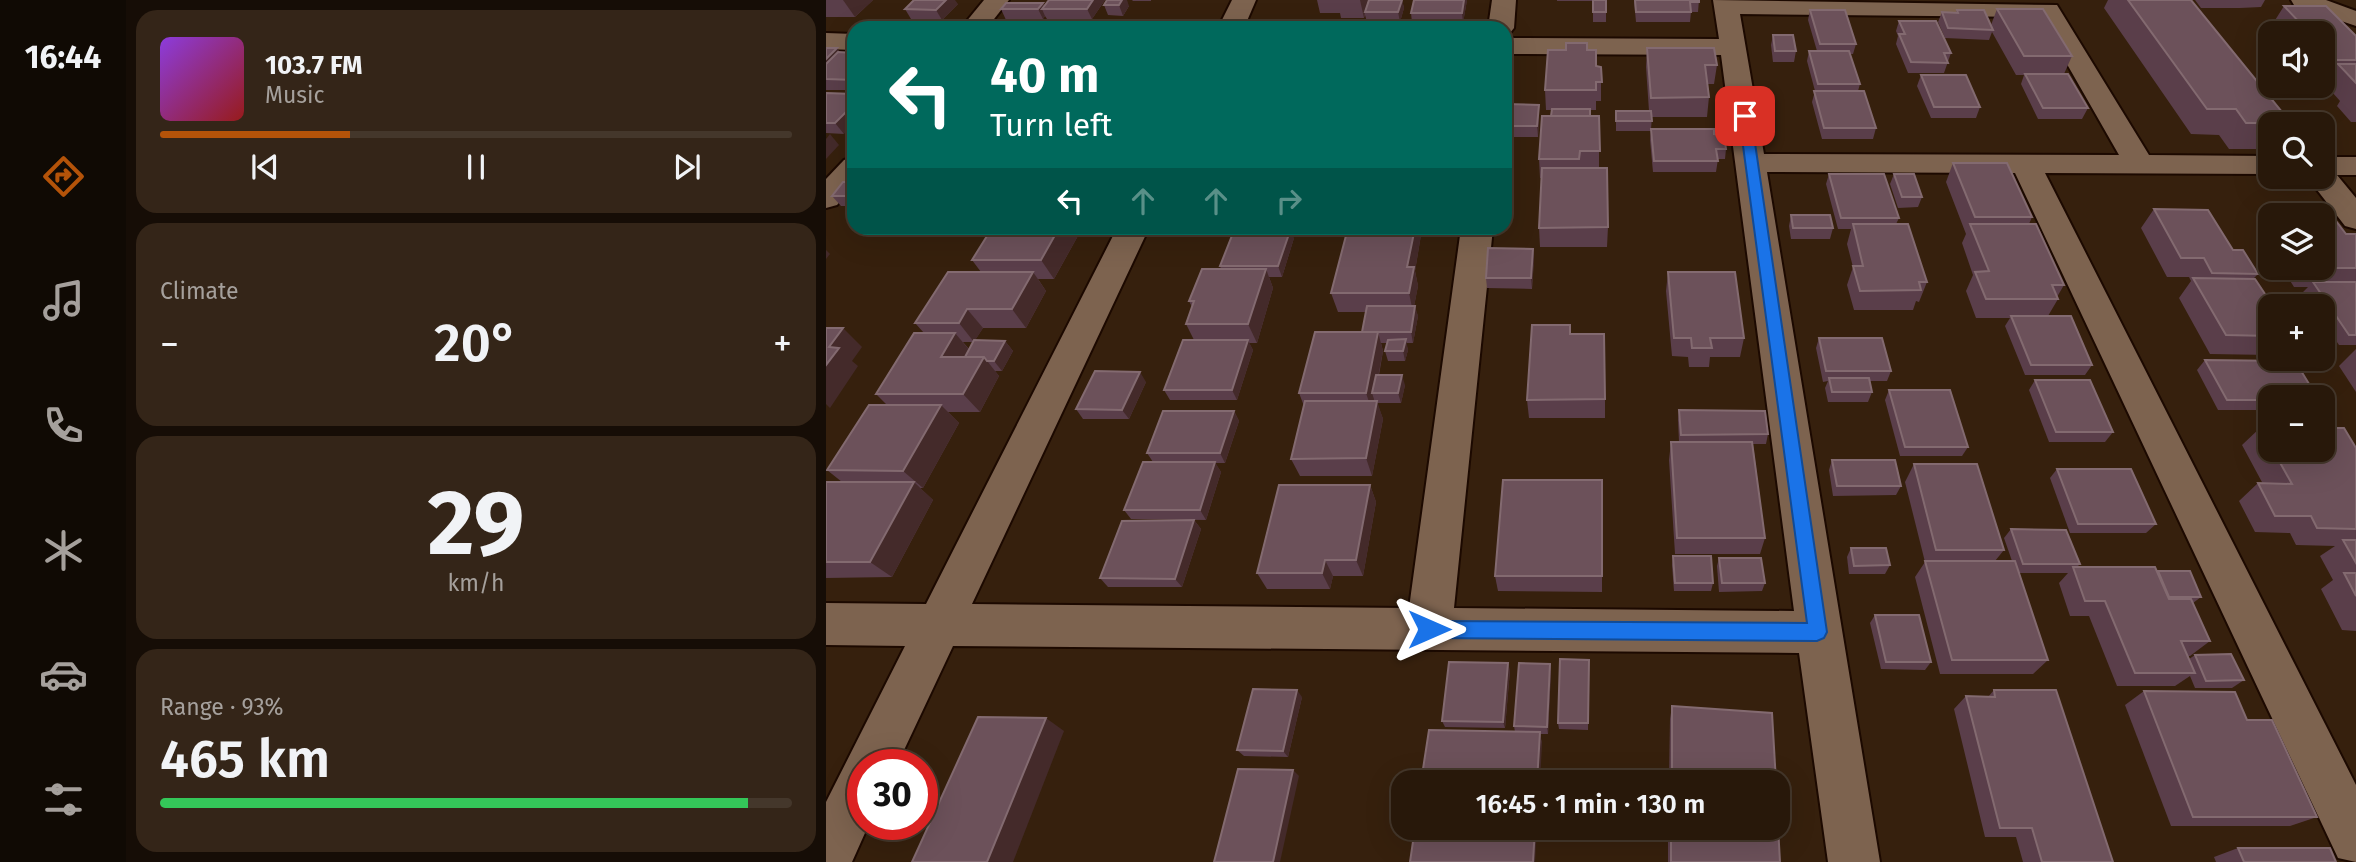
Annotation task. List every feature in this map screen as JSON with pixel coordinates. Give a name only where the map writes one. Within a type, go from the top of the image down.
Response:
[{"type":"street","points":[[980,21],[997,0]]},
{"type":"street","points":[[1234,21],[1244,0]]},
{"type":"street","points":[[1502,21],[1504,0]]},
{"type":"street","points":[[2303,0],[2356,19]]},
{"type":"street","points":[[1854,862],[1817,632],[1753,163],[1726,4],[2048,10],[2139,164]]},
{"type":"street","points":[[826,41],[847,42]]},
{"type":"street","points":[[1512,46],[1733,47]]},
{"type":"street","points":[[1753,163],[2258,165]]},
{"type":"street","points":[[2026,164],[2356,840]]},
{"type":"street","points":[[2335,166],[2356,166]]},
{"type":"street","points":[[826,198],[847,174]]},
{"type":"street","points":[[2332,189],[2356,219]]},
{"type":"street","points":[[879,749],[1130,235]]},
{"type":"street","points":[[1429,629],[1476,235]]},
{"type":"street","points":[[826,624],[1817,632]]},
{"type":"street","points":[[826,858],[847,815]]},
{"type":"building","points":[[914,0],[946,0],[936,10],[905,9]]},
{"type":"building","points":[[1049,0],[1093,0],[1087,9],[1042,9]]},
{"type":"building","points":[[1107,0],[1122,0],[1119,5],[1104,5]]},
{"type":"building","points":[[1369,0],[1402,0],[1398,12],[1365,12]]},
{"type":"building","points":[[1414,0],[1464,0],[1462,13],[1411,13]]},
{"type":"building","points":[[1593,0],[1606,0],[1606,12],[1593,12]]},
{"type":"building","points":[[1635,0],[1699,2],[1690,2],[1691,12],[1636,12]]},
{"type":"building","points":[[2128,0],[2191,0],[2258,82],[2258,98],[2271,98],[2282,112],[2258,112],[2258,123],[2246,123],[2236,109],[2207,109]]},
{"type":"building","points":[[1006,3],[1043,3],[1038,9],[1001,9]]},
{"type":"building","points":[[2284,6],[2326,6],[2356,36],[2356,60],[2335,60],[2335,21],[2298,21]]},
{"type":"building","points":[[1997,9],[2043,9],[2072,56],[2024,56]]},
{"type":"building","points":[[1810,10],[1845,10],[1856,44],[1820,44]]},
{"type":"building","points":[[1957,10],[1984,10],[1993,30],[1948,28],[1942,12],[1958,13]]},
{"type":"building","points":[[1899,21],[1936,21],[1951,53],[1944,53],[1948,63],[1911,62],[1899,34],[1905,34]]},
{"type":"building","points":[[1773,35],[1793,35],[1796,51],[1775,51]]},
{"type":"building","points":[[1566,43],[1587,43],[1587,50],[1596,50],[1596,66],[1601,67],[1602,82],[1596,82],[1596,90],[1545,90],[1548,50],[1566,50]]},
{"type":"building","points":[[826,48],[837,48],[826,59]]},
{"type":"building","points":[[1647,48],[1714,48],[1717,65],[1705,65],[1709,97],[1651,98]]},
{"type":"building","points":[[1809,51],[1849,51],[1860,84],[1818,84]]},
{"type":"building","points":[[838,52],[847,53],[847,80],[826,79],[826,64]]},
{"type":"building","points":[[2338,64],[2356,64],[2356,83]]},
{"type":"building","points":[[2025,74],[2068,74],[2088,108],[2043,108]]},
{"type":"building","points":[[1921,75],[1966,75],[1980,107],[1934,107]]},
{"type":"building","points":[[1814,91],[1864,91],[1876,128],[1824,128]]},
{"type":"building","points":[[826,93],[847,94],[847,111],[835,123],[826,123]]},
{"type":"building","points":[[1512,104],[1539,105],[1537,126],[1512,126]]},
{"type":"building","points":[[1552,109],[1590,109],[1590,116],[1551,116]]},
{"type":"building","points":[[1616,111],[1651,111],[1652,121],[1616,121]]},
{"type":"building","points":[[1542,116],[1599,116],[1600,151],[1580,151],[1579,159],[1539,159]]},
{"type":"building","points":[[1651,129],[1714,129],[1714,134],[1724,135],[1726,149],[1716,149],[1718,161],[1654,161]]},
{"type":"building","points":[[1953,163],[2007,163],[2032,217],[1975,217]]},
{"type":"building","points":[[1542,168],[1607,168],[1608,227],[1539,228]]},
{"type":"building","points":[[1829,174],[1884,174],[1899,218],[1841,218]]},
{"type":"building","points":[[1894,174],[1914,174],[1922,197],[1902,197]]},
{"type":"building","points":[[843,182],[847,182],[847,196],[832,196]]},
{"type":"building","points":[[2154,209],[2208,210],[2233,250],[2243,250],[2258,274],[2212,273],[2204,258],[2181,258]]},
{"type":"building","points":[[1791,215],[1830,215],[1833,228],[1793,228]]},
{"type":"building","points":[[2335,221],[2346,234],[2356,234],[2356,268],[2335,268]]},
{"type":"building","points":[[1853,224],[1908,224],[1927,282],[1919,282],[1921,290],[1860,291],[1853,266],[1863,266]]},
{"type":"building","points":[[1970,224],[2036,224],[2064,285],[2052,285],[2058,299],[1986,299],[1975,272],[1989,271]]},
{"type":"building","points":[[988,235],[1055,235],[1041,260],[972,260]]},
{"type":"building","points":[[1232,235],[1289,235],[1278,266],[1220,266]]},
{"type":"building","points":[[1346,235],[1414,235],[1407,267],[1414,267],[1409,293],[1331,293]]},
{"type":"building","points":[[1488,248],[1533,249],[1531,278],[1486,278]]},
{"type":"building","points":[[1202,269],[1266,269],[1248,324],[1186,324],[1194,301],[1189,301]]},
{"type":"building","points":[[948,272],[1033,272],[1012,309],[967,309],[959,323],[915,323]]},
{"type":"building","points":[[1668,272],[1735,272],[1744,338],[1710,338],[1712,348],[1692,348],[1691,338],[1674,338]]},
{"type":"building","points":[[2193,278],[2255,279],[2265,294],[2258,294],[2258,336],[2226,335]]},
{"type":"building","points":[[2313,282],[2356,282],[2356,335],[2349,335],[2335,314],[2335,294],[2321,294]]},
{"type":"building","points":[[1367,306],[1415,306],[1411,332],[1362,332]]},
{"type":"building","points":[[2011,316],[2071,316],[2092,365],[2031,365]]},
{"type":"building","points":[[1532,325],[1570,325],[1570,334],[1604,334],[1605,399],[1527,400]]},
{"type":"building","points":[[826,328],[843,328],[829,347],[839,348],[826,365]]},
{"type":"building","points":[[1315,332],[1378,332],[1366,393],[1299,393]]},
{"type":"building","points":[[914,333],[955,333],[941,357],[984,357],[963,394],[876,394]]},
{"type":"building","points":[[1819,338],[1882,338],[1891,371],[1826,371]]},
{"type":"building","points":[[1406,339],[1403,351],[1385,351],[1388,340]]},
{"type":"building","points":[[974,340],[1005,341],[994,361],[987,361],[984,357],[965,357]]},
{"type":"building","points":[[1183,340],[1248,340],[1232,390],[1164,390]]},
{"type":"building","points":[[2205,360],[2258,361],[2258,371],[2301,371],[2310,385],[2258,385],[2258,400],[2227,400]]},
{"type":"building","points":[[1095,371],[1140,372],[1122,410],[1076,409]]},
{"type":"building","points":[[1376,375],[1402,375],[1398,393],[1372,393]]},
{"type":"building","points":[[1829,378],[1869,378],[1872,392],[1832,392]]},
{"type":"building","points":[[2035,380],[2090,380],[2113,432],[2056,432]]},
{"type":"building","points":[[1889,390],[1950,390],[1968,447],[1905,447]]},
{"type":"building","points":[[1305,401],[1377,401],[1366,458],[1291,459]]},
{"type":"building","points":[[869,405],[941,405],[903,471],[827,470]]},
{"type":"building","points":[[1679,410],[1765,411],[1768,434],[1681,435]]},
{"type":"building","points":[[1163,411],[1234,411],[1220,453],[1147,453]]},
{"type":"building","points":[[2335,428],[2344,428],[2356,448],[2356,529],[2317,528],[2311,516],[2275,516],[2258,483],[2292,484],[2280,462],[2335,462]]},
{"type":"building","points":[[1671,442],[1752,442],[1765,538],[1677,538]]},
{"type":"building","points":[[1832,460],[1895,460],[1901,486],[1837,486]]},
{"type":"building","points":[[1143,462],[1215,462],[1200,510],[1124,510]]},
{"type":"building","points":[[1914,464],[1977,464],[2004,550],[1936,550]]},
{"type":"building","points":[[2057,469],[2131,469],[2156,524],[2078,524]]},
{"type":"building","points":[[1503,480],[1602,480],[1602,576],[1495,576]]},
{"type":"building","points":[[826,482],[914,482],[870,562],[826,562]]},
{"type":"building","points":[[1279,485],[1370,485],[1356,560],[1325,560],[1322,573],[1257,573]]},
{"type":"building","points":[[1194,520],[1175,579],[1100,578],[1122,521]]},
{"type":"building","points":[[2011,529],[2066,530],[2080,564],[2023,564]]},
{"type":"building","points":[[2343,540],[2356,540],[2356,563]]},
{"type":"building","points":[[1851,548],[1886,548],[1890,565],[1854,566]]},
{"type":"building","points":[[1673,556],[1711,556],[1713,583],[1675,583]]},
{"type":"building","points":[[1719,558],[1761,558],[1765,583],[1722,583]]},
{"type":"building","points":[[1925,561],[2015,561],[2048,660],[1952,660]]},
{"type":"building","points":[[2073,567],[2155,567],[2169,599],[2191,599],[2210,641],[2181,641],[2195,673],[2135,673],[2105,601],[2085,601]]},
{"type":"building","points":[[2158,571],[2190,571],[2201,597],[2169,597]]},
{"type":"building","points":[[2344,573],[2356,573],[2356,596]]},
{"type":"building","points":[[1875,615],[1919,615],[1931,662],[1886,662]]},
{"type":"building","points":[[2231,654],[2244,680],[2206,681],[2195,655]]},
{"type":"building","points":[[1560,659],[1589,660],[1588,723],[1558,723]]},
{"type":"building","points":[[1449,662],[1508,663],[1503,722],[1442,721]]},
{"type":"building","points":[[1519,663],[1550,664],[1547,727],[1514,726]]},
{"type":"building","points":[[1253,689],[1297,690],[1283,751],[1237,750]]},
{"type":"building","points":[[1994,690],[2056,690],[2113,862],[2042,862],[2032,828],[2000,828],[1966,696],[1995,697]]},
{"type":"building","points":[[2144,691],[2235,692],[2247,720],[2272,720],[2317,817],[2193,817]]},
{"type":"building","points":[[1672,706],[1772,713],[1775,770],[1672,770]]},
{"type":"building","points":[[978,717],[1046,718],[987,862],[912,862],[922,840],[938,840],[938,805]]},
{"type":"building","points":[[1429,730],[1540,732],[1538,770],[1423,770]]},
{"type":"building","points":[[1238,769],[1293,770],[1273,862],[1214,862]]},
{"type":"building","points":[[1413,840],[1534,840],[1533,862],[1410,862]]},
{"type":"building","points":[[1671,840],[1779,840],[1780,862],[1671,862]]},
{"type":"building","points":[[2238,848],[2330,848],[2336,862],[2244,862]]},
{"type":"route","points":[[1429,629],[1817,632],[1745,116]]}]
